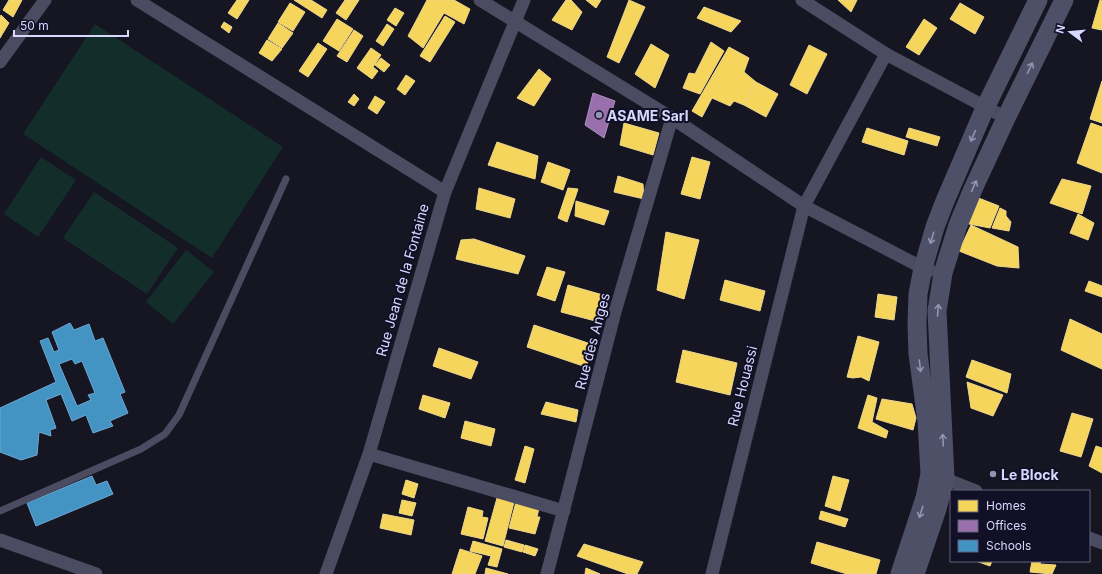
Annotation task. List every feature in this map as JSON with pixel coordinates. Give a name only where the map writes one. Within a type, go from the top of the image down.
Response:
[{"type":"street","points":[[0,62],[46,0]]},
{"type":"street","points":[[137,0],[444,192]]},
{"type":"street","points":[[480,0],[672,118],[804,206],[923,268],[943,273]]},
{"type":"street","name":"Rue Jean de la Fontaine","points":[[326,574],[369,454],[444,192],[524,0]]},
{"type":"street","points":[[802,0],[886,54],[1006,118]]},
{"type":"street","points":[[900,574],[925,498],[938,476],[927,421],[918,354],[918,294],[923,268],[945,201],[985,108],[1038,0]]},
{"type":"street","points":[[915,574],[937,509],[937,312],[943,273],[958,226],[967,204],[1006,118],[1064,0]]},
{"type":"street","name":"Rue Houassi","points":[[712,574],[804,206],[886,54]]},
{"type":"street","name":"Rue des Anges","points":[[547,574],[615,312],[672,118]]},
{"type":"street","points":[[369,454],[564,511]]},
{"type":"street","points":[[938,476],[973,490]]},
{"type":"street","points":[[1090,538],[1102,543]]},
{"type":"street","points":[[0,540],[96,574]]},
{"type":"lane","points":[[0,511],[141,449],[165,434],[178,415],[286,179]]},
{"type":"green space","points":[[95,24],[283,147],[212,258],[23,134]]},
{"type":"green space","points":[[41,157],[76,180],[38,237],[4,214]]},
{"type":"green space","points":[[94,192],[178,248],[147,294],[63,238]]},
{"type":"green space","points":[[186,250],[214,272],[173,324],[146,302]]},
{"type":"building: Homes","points":[[9,0],[22,0],[13,17],[3,10]]},
{"type":"building: Homes","points":[[237,0],[249,0],[237,19],[228,13]]},
{"type":"building: Homes","points":[[294,0],[311,0],[327,10],[322,18]]},
{"type":"building: Homes","points":[[345,0],[359,0],[346,20],[336,13]]},
{"type":"building: Homes","points":[[427,0],[454,0],[470,9],[464,24],[444,13],[423,48],[408,36]]},
{"type":"building: Homes","points":[[566,0],[571,0],[582,12],[572,30],[552,20]]},
{"type":"building: Homes","points":[[586,0],[601,0],[596,8]]},
{"type":"building: Homes","points":[[629,0],[645,7],[619,63],[607,57]]},
{"type":"building: Homes","points":[[838,0],[857,0],[851,12]]},
{"type":"building: Homes","points":[[1100,0],[1102,1],[1102,30],[1092,28]]},
{"type":"building: Homes","points":[[290,3],[305,12],[293,31],[278,22]]},
{"type":"building: Homes","points":[[960,3],[984,17],[975,34],[950,19]]},
{"type":"building: Homes","points":[[704,7],[741,21],[731,32],[697,18]]},
{"type":"building: Homes","points":[[395,8],[404,13],[396,26],[387,20]]},
{"type":"building: Homes","points":[[1,15],[9,23],[0,38],[0,17]]},
{"type":"building: Homes","points":[[445,16],[455,22],[430,62],[420,56]]},
{"type":"building: Homes","points":[[337,19],[353,29],[339,51],[323,41]]},
{"type":"building: Homes","points":[[924,19],[937,28],[919,55],[906,47]]},
{"type":"building: Homes","points":[[224,22],[232,27],[229,33],[221,27]]},
{"type":"building: Homes","points":[[278,23],[293,33],[282,48],[268,39]]},
{"type":"building: Homes","points":[[387,24],[394,29],[383,46],[376,41]]},
{"type":"building: Homes","points":[[354,30],[363,36],[347,62],[337,56]]},
{"type":"building: Homes","points":[[267,40],[282,49],[272,61],[259,53]]},
{"type":"building: Homes","points":[[711,42],[724,51],[700,94],[683,88],[689,73],[695,74]]},
{"type":"building: Homes","points":[[318,43],[327,49],[308,77],[299,71]]},
{"type":"building: Homes","points":[[651,44],[669,55],[655,88],[635,74]]},
{"type":"building: Homes","points":[[809,45],[827,54],[807,94],[790,85]]},
{"type":"building: Homes","points":[[729,47],[749,58],[744,72],[756,82],[744,105],[734,101],[730,106],[712,98],[702,117],[692,111]]},
{"type":"building: Homes","points":[[371,48],[381,55],[373,67],[378,71],[372,79],[357,68]]},
{"type":"building: Homes","points":[[381,58],[390,65],[384,72],[375,65]]},
{"type":"building: Homes","points":[[539,69],[551,79],[534,106],[517,98]]},
{"type":"building: Homes","points":[[406,75],[415,81],[405,95],[397,89]]},
{"type":"building: Homes","points":[[1102,81],[1102,123],[1090,119]]},
{"type":"building: Homes","points":[[756,82],[778,94],[766,117],[744,105]]},
{"type":"building: Homes","points":[[354,94],[359,99],[354,106],[348,102]]},
{"type":"building: Homes","points":[[375,96],[385,102],[377,114],[368,108]]},
{"type":"building: Homes","points":[[624,123],[659,133],[653,155],[620,145]]},
{"type":"building: Homes","points":[[1091,123],[1102,127],[1102,173],[1077,163]]},
{"type":"building: Homes","points":[[867,128],[908,141],[904,155],[862,142]]},
{"type":"building: Homes","points":[[909,128],[940,137],[937,146],[906,137]]},
{"type":"building: Homes","points":[[497,142],[538,156],[535,179],[488,165]]},
{"type":"building: Homes","points":[[692,157],[710,162],[700,199],[681,194]]},
{"type":"building: Homes","points":[[548,162],[570,170],[563,190],[541,182]]},
{"type":"building: Homes","points":[[618,176],[643,184],[644,199],[614,192]]},
{"type":"building: Homes","points":[[1062,179],[1091,186],[1082,214],[1050,203]]},
{"type":"building: Homes","points":[[479,188],[515,199],[510,218],[476,209]]},
{"type":"building: Homes","points":[[568,188],[578,189],[567,222],[558,218]]},
{"type":"building: Homes","points":[[976,197],[999,206],[990,228],[964,223]]},
{"type":"building: Homes","points":[[576,201],[609,211],[604,225],[575,216]]},
{"type":"building: Homes","points":[[1000,208],[1006,211],[1006,216],[1011,222],[1009,231],[992,228]]},
{"type":"building: Homes","points":[[1078,214],[1094,223],[1088,240],[1070,233]]},
{"type":"building: Homes","points":[[971,225],[1018,247],[1019,268],[997,266],[959,251]]},
{"type":"building: Homes","points":[[666,232],[699,240],[684,299],[657,290]]},
{"type":"building: Homes","points":[[474,239],[525,256],[518,274],[456,259],[461,240]]},
{"type":"building: Homes","points":[[547,267],[565,272],[555,301],[537,295]]},
{"type":"building: Homes","points":[[725,280],[765,291],[760,311],[720,300]]},
{"type":"building: Homes","points":[[1089,281],[1102,286],[1102,297],[1085,291]]},
{"type":"building: Homes","points":[[568,285],[610,297],[603,323],[561,312]]},
{"type":"building: Homes","points":[[878,294],[897,297],[894,320],[875,317]]},
{"type":"building: Homes","points":[[1070,319],[1102,334],[1102,369],[1061,350]]},
{"type":"building: Homes","points":[[534,325],[594,345],[586,367],[527,347]]},
{"type":"building: Homes","points":[[858,336],[879,342],[869,381],[861,377],[847,377]]},
{"type":"building: Homes","points":[[439,348],[478,362],[471,379],[433,366]]},
{"type":"building: Homes","points":[[683,350],[737,363],[730,395],[676,382]]},
{"type":"building: Homes","points":[[972,360],[1011,374],[1007,393],[966,377]]},
{"type":"building: Homes","points":[[967,382],[1003,395],[993,416],[971,408]]},
{"type":"building: Homes","points":[[423,395],[450,403],[445,418],[419,409]]},
{"type":"building: Homes","points":[[868,395],[877,398],[872,422],[888,431],[886,438],[858,428]]},
{"type":"building: Homes","points":[[882,399],[912,404],[916,418],[913,430],[876,419]]},
{"type":"building: Homes","points":[[546,402],[578,410],[576,422],[541,414]]},
{"type":"building: Homes","points":[[1072,413],[1093,419],[1081,457],[1060,451]]},
{"type":"building: Homes","points":[[465,421],[495,429],[491,446],[461,438]]},
{"type":"building: Homes","points":[[525,446],[534,449],[525,483],[515,480]]},
{"type":"building: Homes","points":[[1096,446],[1102,448],[1102,473],[1089,466]]},
{"type":"building: Homes","points":[[833,476],[849,480],[840,511],[825,506]]},
{"type":"building: Homes","points":[[406,480],[418,484],[414,498],[402,494]]},
{"type":"building: Homes","points":[[497,498],[514,502],[503,546],[485,541]]},
{"type":"building: Homes","points":[[402,500],[416,503],[412,516],[399,513]]},
{"type":"building: Homes","points":[[516,502],[539,508],[537,517],[540,517],[535,534],[509,528]]},
{"type":"building: Homes","points":[[468,507],[483,511],[482,517],[488,518],[483,539],[461,534]]},
{"type":"building: Homes","points":[[821,511],[848,519],[845,527],[819,519]]},
{"type":"building: Homes","points":[[383,514],[414,520],[411,535],[380,528]]},
{"type":"building: Homes","points":[[506,540],[524,545],[522,552],[504,547]]},
{"type":"building: Homes","points":[[473,541],[502,549],[497,567],[488,565],[491,556],[470,551]]},
{"type":"building: Homes","points":[[817,542],[880,560],[876,574],[847,574],[811,563]]},
{"type":"building: Homes","points":[[584,544],[643,562],[637,574],[628,574],[577,556]]},
{"type":"building: Homes","points":[[525,545],[538,549],[535,556],[523,552]]},
{"type":"building: Homes","points":[[460,549],[482,556],[475,574],[452,574]]},
{"type":"building: Homes","points":[[979,562],[992,562],[990,566]]},
{"type":"building: Homes","points":[[1032,562],[1056,565],[1052,574],[1030,572]]},
{"type":"building: Homes","points":[[486,568],[508,574],[485,574]]},
{"type":"building: Homes","points":[[586,568],[600,574],[585,574]]},
{"type":"building: Offices","points":[[593,93],[615,101],[604,138],[585,125]]},
{"type":"building: Schools","points":[[70,323],[74,330],[89,324],[95,341],[103,338],[125,392],[120,394],[128,413],[110,421],[113,426],[93,433],[86,415],[72,421],[61,394],[46,400],[56,428],[50,430],[51,436],[39,432],[37,455],[21,460],[0,452],[0,408],[56,382],[40,341],[48,338],[54,352],[59,350],[52,332]],"holes":[[[72,359],[75,364],[82,361],[95,393],[88,395],[91,400],[77,406],[59,364]]]},
{"type":"building: Schools","points":[[92,476],[96,485],[107,481],[113,494],[36,526],[27,503]]},
{"type":"place","name":"ASAME Sarl","points":[[599,115]]},
{"type":"place","name":"Le Block","points":[[993,474]]}]
